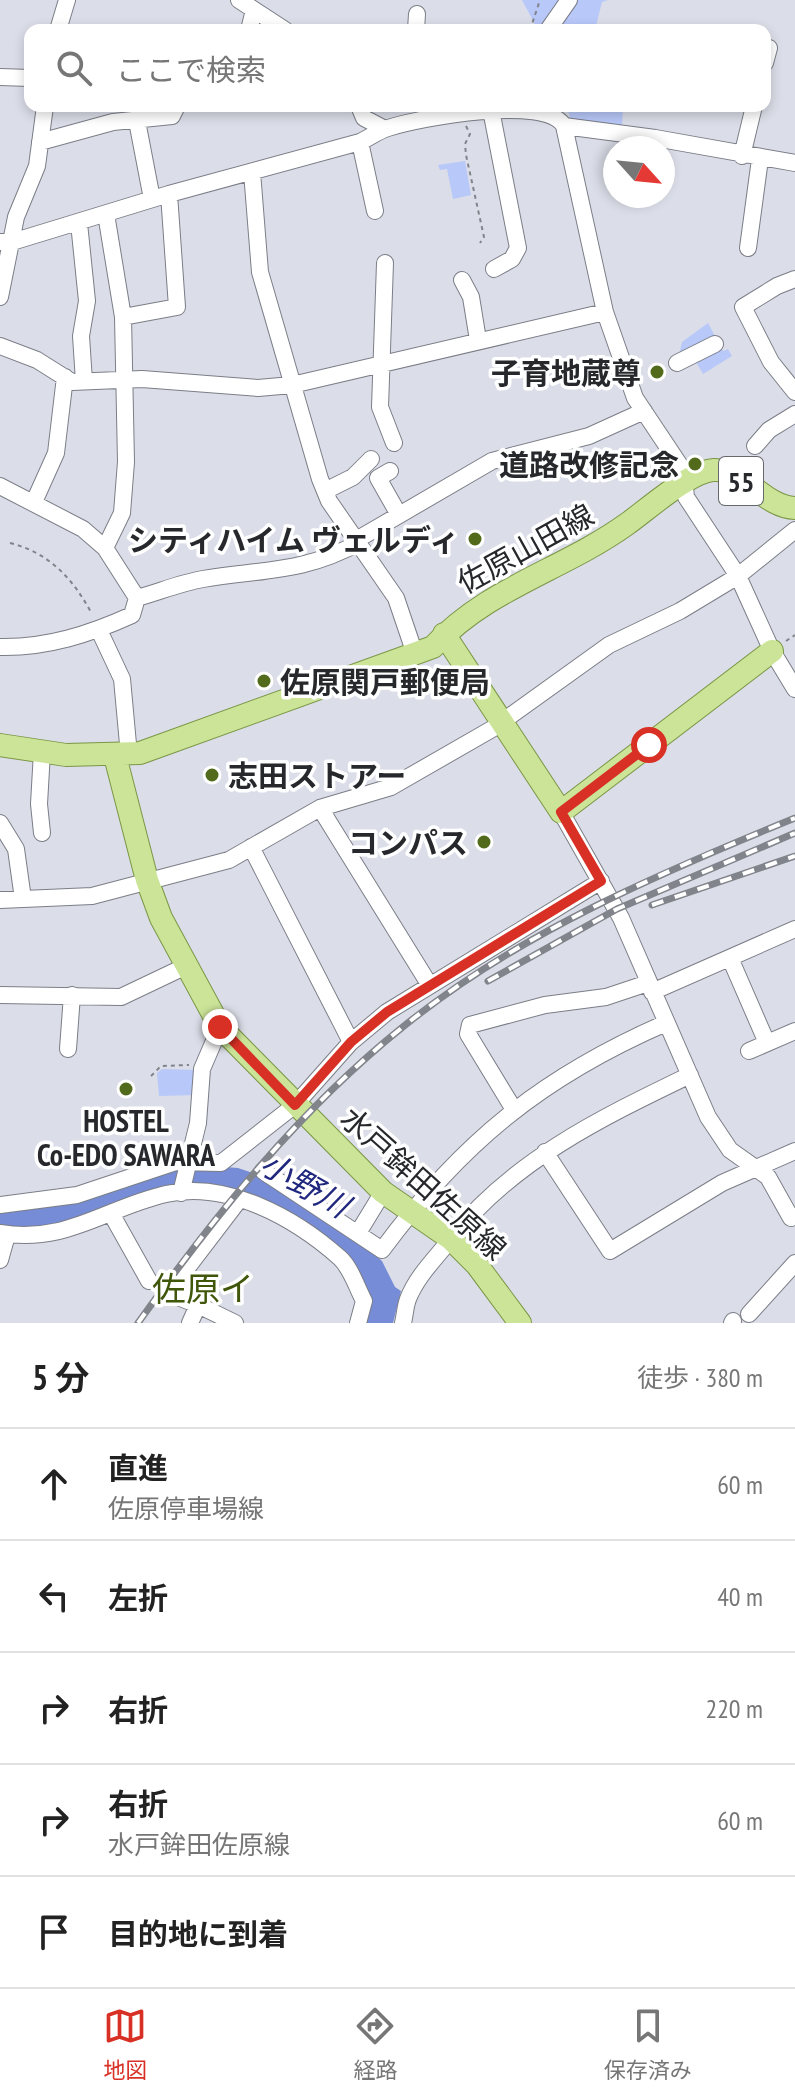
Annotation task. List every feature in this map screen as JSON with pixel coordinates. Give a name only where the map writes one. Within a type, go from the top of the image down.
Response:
[{"type":"main road","name":"佐原山田線","points":[[0,745],[42,752],[122,755],[156,749],[280,700],[415,654],[433,647],[444,634],[490,597],[601,542],[702,473],[718,470],[779,505],[795,508]]},
{"type":"main road","points":[[444,634],[561,812],[772,651]]},
{"type":"main road","name":"水戸鉾田佐原線","points":[[122,755],[147,880],[184,967],[220,1027],[383,1192],[451,1239],[477,1265],[520,1323]]},
{"type":"street","points":[[60,24],[67,0]]},
{"type":"street","points":[[239,0],[260,9],[278,24]]},
{"type":"street","points":[[552,24],[569,0]]},
{"type":"street","points":[[0,77],[24,78]]},
{"type":"street","points":[[0,297],[6,242],[37,166],[44,112]]},
{"type":"street","points":[[40,142],[113,122],[172,116],[174,112]]},
{"type":"street","points":[[362,112],[364,118],[385,129]]},
{"type":"street","points":[[406,123],[407,112]]},
{"type":"street","points":[[6,242],[360,142],[385,129],[406,123],[472,112]]},
{"type":"street","points":[[491,112],[518,248],[512,259],[494,269]]},
{"type":"street","points":[[539,112],[742,156],[795,163]]},
{"type":"street","points":[[742,156],[753,112]]},
{"type":"street","points":[[561,118],[605,312],[635,398],[683,470],[686,497],[738,576],[772,651],[795,689]]},
{"type":"street","points":[[137,121],[152,199]]},
{"type":"street","points":[[360,142],[375,211]]},
{"type":"street","points":[[748,248],[760,159]]},
{"type":"street","points":[[252,172],[260,272],[325,491],[396,598],[415,654]]},
{"type":"street","points":[[123,317],[177,307],[169,194]]},
{"type":"street","points":[[105,548],[122,513],[126,462],[123,317],[106,214]]},
{"type":"street","points":[[79,223],[87,301],[81,336],[84,381]]},
{"type":"street","points":[[385,263],[380,407],[394,443]]},
{"type":"street","points":[[795,279],[743,307],[771,362],[795,392]]},
{"type":"street","points":[[462,280],[471,297],[478,340]]},
{"type":"street","points":[[0,346],[72,382],[122,380],[258,388],[292,385],[605,312]]},
{"type":"street","points":[[677,363],[715,344]]},
{"type":"street","points":[[34,502],[56,453],[65,377]]},
{"type":"street","points":[[137,598],[204,579],[288,571],[339,553],[492,461],[589,436],[644,411]]},
{"type":"street","points":[[755,446],[769,430],[795,414]]},
{"type":"street","points":[[325,491],[353,477],[371,459]]},
{"type":"street","points":[[390,471],[378,478],[399,515]]},
{"type":"street","points":[[0,486],[83,529],[105,548],[137,598],[132,615],[99,630],[53,643],[0,647]]},
{"type":"street","points":[[0,900],[92,896],[229,860],[320,808],[391,787],[501,723],[609,645],[680,611],[738,576],[795,530]]},
{"type":"street","points":[[99,630],[122,679],[122,755]]},
{"type":"street","points":[[42,752],[39,804],[42,833]]},
{"type":"street","points":[[320,808],[429,984]]},
{"type":"street","points":[[561,812],[601,881],[722,1140],[768,1177],[794,1220]]},
{"type":"street","points":[[0,823],[16,849],[23,899]]},
{"type":"street","points":[[251,847],[351,1042]]},
{"type":"street","points":[[0,1205],[77,1195],[148,1170],[187,1163],[221,1163],[295,1105],[351,1042],[387,1012],[601,881]]},
{"type":"street","points":[[513,1108],[468,1034],[470,1025],[545,1005],[606,997],[650,987],[730,958],[795,929]]},
{"type":"street","points":[[730,958],[767,1043]]},
{"type":"street","points":[[0,995],[121,997],[184,967]]},
{"type":"street","points":[[68,1049],[72,995]]},
{"type":"street","points":[[263,1171],[283,1188],[382,1250],[445,1171],[513,1108],[570,1070],[666,1023]]},
{"type":"street","points":[[182,1190],[198,1123],[203,1065],[220,1027]]},
{"type":"street","points":[[749,1051],[795,1031]]},
{"type":"street","points":[[403,1323],[417,1282],[451,1239],[502,1187],[545,1152],[603,1117],[690,1075]]},
{"type":"street","points":[[545,1152],[610,1251],[664,1216],[795,1151]]},
{"type":"street","points":[[0,1260],[4,1234],[63,1232],[182,1190],[235,1198],[266,1209],[341,1259],[364,1301],[358,1323]]},
{"type":"street","points":[[358,1233],[383,1192]]},
{"type":"street","points":[[235,1198],[168,1293],[235,1323]]},
{"type":"street","points":[[112,1215],[149,1281]]},
{"type":"street","points":[[738,1320],[795,1263]]},
{"type":"street","points":[[190,1323],[198,1305]]},
{"type":"path","points":[[532,24],[540,0]]},
{"type":"path","points":[[463,113],[470,134],[466,155],[484,237],[480,243]]},
{"type":"path","points":[[10,543],[30,548],[56,565],[79,591],[99,630]]},
{"type":"path","points":[[151,1076],[161,1066],[203,1065]]},
{"type":"shaded area","points":[[522,0],[608,0],[602,2],[596,24],[535,24]]},
{"type":"shaded area","points":[[568,112],[623,112],[622,127],[571,122]]},
{"type":"shaded area","points":[[465,161],[471,195],[453,199],[447,169],[440,170],[438,165]]},
{"type":"shaded area","points":[[708,323],[723,351],[728,349],[732,356],[703,374],[696,362],[677,363],[682,342]]},
{"type":"shaded area","points":[[162,1069],[198,1070],[196,1095],[159,1096],[157,1073]]},
{"type":"shaded area","points":[[199,1165],[238,1168],[256,1174],[357,1239],[382,1261],[395,1287],[401,1291],[393,1323],[365,1323],[347,1257],[222,1188],[59,1226],[0,1228],[0,1210]]},
{"type":"railway","points":[[138,1323],[229,1203],[294,1128],[404,1026],[448,993],[543,934],[642,883],[795,818]]},
{"type":"railway","points":[[488,981],[617,909],[795,833]]},
{"type":"railway","points":[[652,905],[795,856]]},
{"type":"place","name":"子育地蔵尊","points":[[657,372]]},
{"type":"place","name":"道路改修記念","points":[[695,464]]},
{"type":"place","name":"シティハイム ヴェルディ","points":[[475,539]]},
{"type":"place","name":"佐原関戸郵便局","points":[[264,681]]},
{"type":"place","name":"志田ストアー","points":[[212,775]]},
{"type":"place","name":"コンパス","points":[[484,842]]},
{"type":"place","name":"HOSTEL Co-EDO SAWARA","points":[[126,1089]]},
{"type":"district","name":"佐原イ","points":[[203,1288]]},
{"type":"route","points":[[220,1027],[295,1105],[351,1042],[387,1012],[601,881],[561,812],[649,745]]},
{"type":"water label","name":"小野川","points":[[305,1184]]}]
